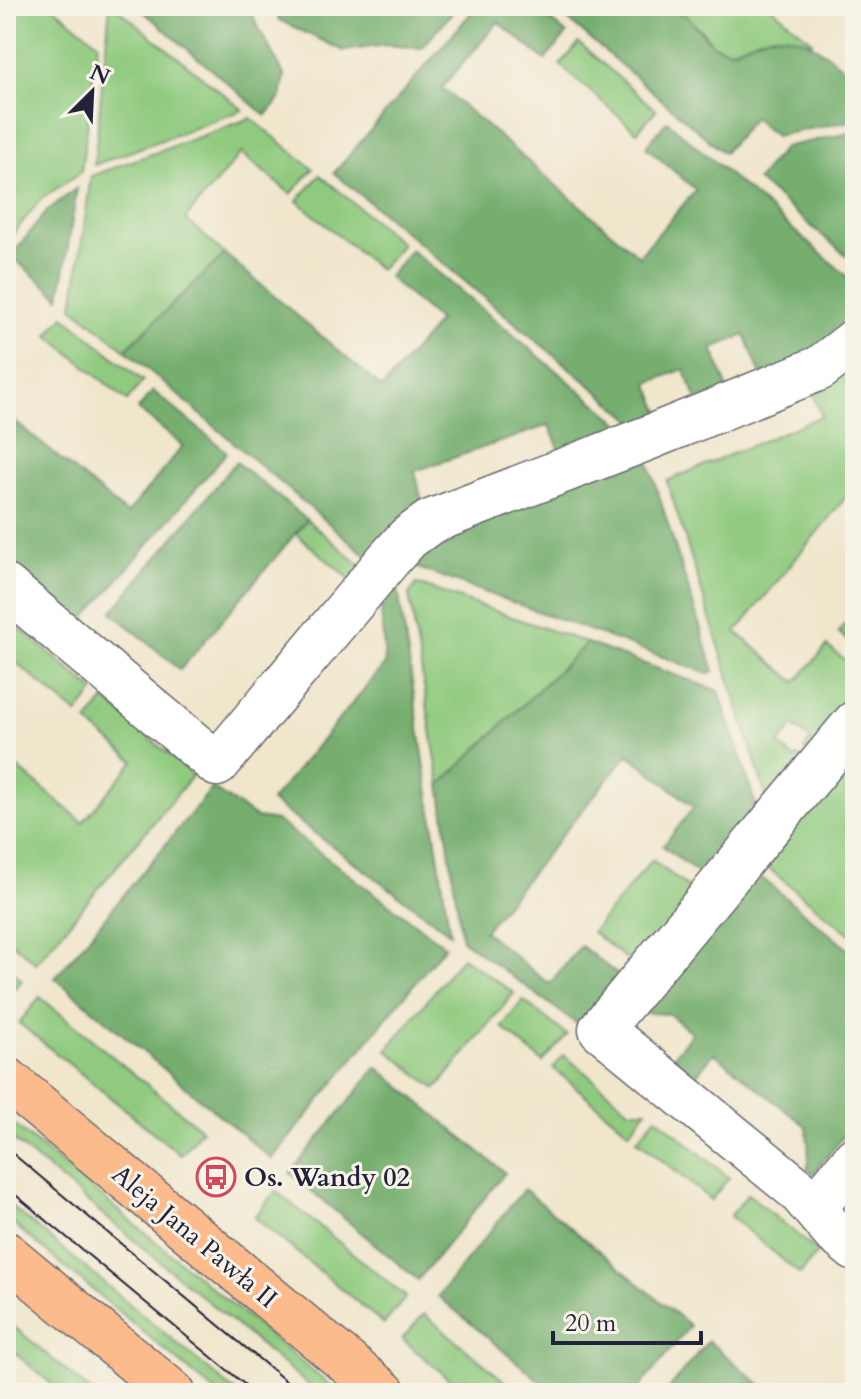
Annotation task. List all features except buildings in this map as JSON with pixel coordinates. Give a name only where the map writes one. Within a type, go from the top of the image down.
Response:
[{"type":"main road","name":"Aleja Jana Pawła II","points":[[6,1079],[384,1393]]},
{"type":"main road","points":[[6,1254],[173,1393]]},
{"type":"street","points":[[6,587],[217,764],[389,559],[408,538],[430,522],[820,368],[855,341]]},
{"type":"street","points":[[855,723],[601,1029],[798,1190],[833,1231],[855,1249]]},
{"type":"street","points":[[814,1208],[855,1159]]},
{"type":"green space","points":[[6,6],[52,6],[98,43],[81,172],[41,199],[6,243]]},
{"type":"green space","points":[[110,6],[114,6],[243,110],[94,165]]},
{"type":"green space","points":[[137,6],[251,6],[255,21],[285,77],[281,97],[266,116]]},
{"type":"green space","points":[[274,6],[458,6],[422,48],[386,45],[344,51],[279,20]]},
{"type":"green space","points":[[477,6],[533,6],[567,34],[545,60],[498,22],[442,88],[639,256],[696,190],[646,147],[667,121],[855,283],[855,329],[762,378],[745,335],[712,348],[729,392],[699,404],[684,369],[648,383],[663,418],[642,428],[334,173]]},
{"type":"green space","points":[[552,6],[657,6],[686,15],[713,45],[730,50],[766,36],[780,35],[804,40],[855,78],[855,120],[775,136],[753,118],[724,153]]},
{"type":"green space","points":[[657,6],[770,6],[813,42],[784,36],[764,36],[730,50],[713,45],[702,30]]},
{"type":"green space","points":[[579,43],[656,110],[637,132],[560,65]]},
{"type":"green space","points":[[251,118],[313,169],[291,194],[241,153],[185,219],[225,254],[125,350],[73,307],[91,176]]},
{"type":"green space","points":[[855,132],[855,263],[757,180],[784,147]]},
{"type":"green space","points":[[320,175],[402,244],[380,270],[297,201]]},
{"type":"green space","points":[[77,188],[60,298],[11,256],[48,210]]},
{"type":"green space","points":[[411,250],[630,432],[564,460],[549,425],[415,471],[423,506],[374,562],[125,350],[225,254],[382,388],[439,321],[388,277]]},
{"type":"green space","points":[[64,316],[143,381],[127,401],[48,335]]},
{"type":"green space","points":[[855,359],[855,486],[736,632],[796,682],[827,646],[855,668],[855,704],[812,756],[804,750],[811,740],[793,726],[779,745],[795,759],[798,756],[807,763],[770,808],[667,481],[822,416],[810,386]]},
{"type":"green space","points":[[153,391],[227,452],[82,622],[6,558],[6,414],[127,514],[183,446],[138,409]]},
{"type":"green space","points":[[645,451],[714,671],[709,674],[410,565],[440,531]]},
{"type":"green space","points":[[236,462],[307,520],[180,670],[112,612]]},
{"type":"green space","points":[[307,520],[367,571],[356,584],[296,534]]},
{"type":"green space","points":[[396,576],[450,933],[271,801],[385,664],[380,595]]},
{"type":"green space","points":[[417,584],[587,643],[440,785],[409,594]]},
{"type":"green space","points":[[855,612],[855,646],[838,632]]},
{"type":"green space","points":[[18,627],[95,691],[77,714],[6,654],[6,642]]},
{"type":"green space","points":[[587,643],[719,691],[760,818],[708,881],[663,846],[694,807],[628,754],[484,931],[549,984],[581,946],[624,980],[584,1029],[462,940],[440,785]]},
{"type":"green space","points":[[105,700],[193,775],[36,963],[6,937],[6,758],[83,822],[134,761],[87,722]]},
{"type":"green space","points":[[855,756],[855,938],[763,864]]},
{"type":"green space","points":[[212,788],[257,818],[277,821],[445,946],[272,1159],[55,978]]},
{"type":"green space","points":[[652,860],[697,894],[637,967],[592,932]]},
{"type":"green space","points":[[750,868],[855,955],[855,1122],[813,1174],[807,1169],[807,1127],[714,1053],[695,1076],[672,1058],[692,1033],[669,1014],[632,1012],[670,981],[662,973]]},
{"type":"green space","points":[[462,957],[514,993],[436,1089],[387,1050]]},
{"type":"green space","points":[[6,966],[22,980],[6,1000]]},
{"type":"green space","points":[[40,997],[202,1130],[181,1155],[19,1023]]},
{"type":"green space","points":[[523,1000],[567,1035],[543,1062],[502,1027]]},
{"type":"green space","points":[[564,1055],[630,1110],[647,1110],[629,1132],[553,1068]]},
{"type":"green space","points":[[377,1067],[505,1173],[418,1280],[290,1173]]},
{"type":"green space","points":[[656,1117],[729,1178],[711,1200],[637,1140]]},
{"type":"green space","points":[[6,1118],[339,1393],[318,1393],[6,1134]]},
{"type":"green space","points":[[524,1189],[690,1326],[635,1393],[554,1393],[438,1296]]},
{"type":"green space","points":[[276,1191],[406,1297],[384,1324],[254,1217]]},
{"type":"green space","points":[[748,1194],[818,1252],[800,1274],[730,1216]]},
{"type":"green space","points":[[6,1202],[237,1393],[217,1393],[6,1218]]},
{"type":"green space","points":[[424,1314],[519,1393],[466,1393],[402,1339]]},
{"type":"green space","points":[[6,1320],[93,1393],[62,1393],[6,1345]]},
{"type":"green space","points":[[708,1341],[771,1393],[665,1393]]},
{"type":"tram line","points":[[6,1148],[300,1393]]},
{"type":"tram line","points":[[6,1187],[255,1393]]},
{"type":"place","name":"Os. Wandy 02","points":[[216,1177]]}]
